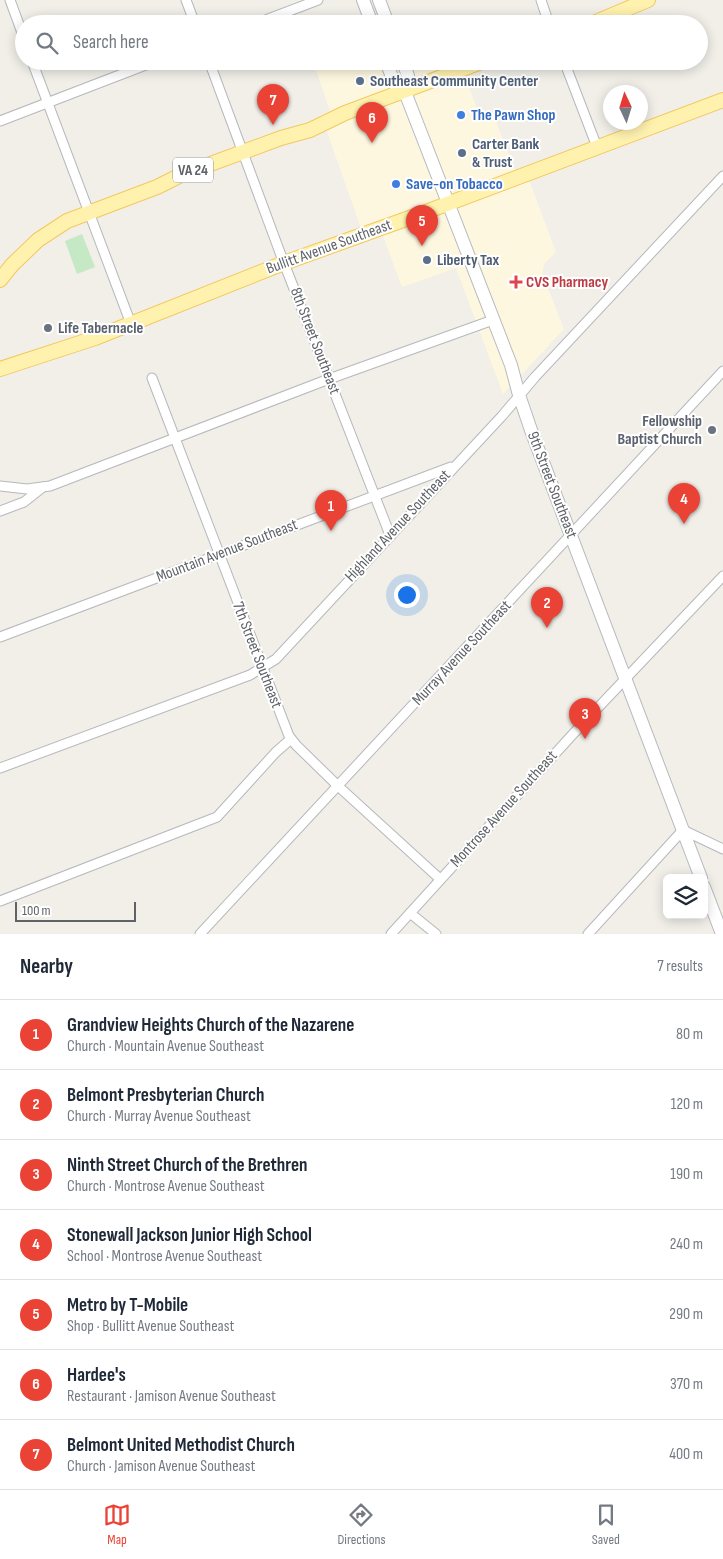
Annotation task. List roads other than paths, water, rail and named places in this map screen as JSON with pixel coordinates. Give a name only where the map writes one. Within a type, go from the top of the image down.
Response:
[{"type":"main road","points":[[612,15],[648,0]]},
{"type":"main road","name":"VA 24","points":[[0,280],[12,265],[38,240],[67,222],[157,187],[182,174],[281,138],[310,130],[345,114],[461,70]]},
{"type":"main road","name":"Bullitt Avenue Southeast","points":[[0,369],[34,357],[49,354],[131,324],[284,263],[723,100]]},
{"type":"main road","name":"Bullitt Avenue Southeast","points":[[0,376],[32,364],[49,354]]},
{"type":"street","points":[[10,0],[16,15]]},
{"type":"street","points":[[186,0],[192,15]]},
{"type":"street","points":[[279,15],[318,0]]},
{"type":"street","points":[[363,0],[369,15]]},
{"type":"street","points":[[380,0],[385,15]]},
{"type":"street","points":[[541,0],[546,15]]},
{"type":"street","points":[[35,70],[131,324]]},
{"type":"street","points":[[0,121],[133,70]]},
{"type":"street","name":"8th Street Southeast","points":[[212,70],[284,263],[390,535]]},
{"type":"street","name":"9th Street Southeast","points":[[389,70],[395,85],[405,92]]},
{"type":"street","name":"9th Street Southeast","points":[[406,70],[408,76],[405,92],[511,365],[519,395],[700,874]]},
{"type":"street","points":[[567,70],[597,146]]},
{"type":"street","name":"Highland Avenue Southeast","points":[[0,768],[206,692],[263,669],[276,659],[723,176]]},
{"type":"street","points":[[0,486],[27,489],[43,487],[174,440],[329,379],[493,320]]},
{"type":"street","name":"Murray Avenue Southeast","points":[[200,934],[723,371]]},
{"type":"street","name":"7th Street Southeast","points":[[152,378],[218,555],[291,739],[338,786],[440,879]]},
{"type":"street","name":"Mountain Avenue Southeast","points":[[0,637],[454,466]]},
{"type":"street","points":[[0,511],[24,502],[43,487]]},
{"type":"street","name":"Montrose Avenue Southeast","points":[[391,934],[573,734],[723,576]]},
{"type":"street","points":[[0,901],[217,817],[276,752],[291,739]]},
{"type":"street","points":[[588,934],[683,830],[723,849]]},
{"type":"street","points":[[708,897],[722,934]]},
{"type":"street","points":[[410,913],[436,934]]},
{"type":"place","name":"Southeast Community Center","points":[[360,81]]},
{"type":"place","name":"The Pawn Shop","points":[[461,115]]},
{"type":"place","name":"Belmont United Methodist Church","points":[[273,125]]},
{"type":"place","name":"Hardee's","points":[[372,143]]},
{"type":"place","name":"Carter Bank & Trust","points":[[462,153]]},
{"type":"place","name":"Save-on Tobacco","points":[[396,184]]},
{"type":"place","name":"Metro by T-Mobile","points":[[422,246]]},
{"type":"place","name":"Liberty Tax","points":[[427,260]]},
{"type":"place","name":"CVS Pharmacy","points":[[516,282]]},
{"type":"place","name":"Life Tabernacle","points":[[48,328]]},
{"type":"place","name":"Fellowship Baptist Church","points":[[712,430]]},
{"type":"place","name":"Stonewall Jackson Junior High School","points":[[684,524]]},
{"type":"place","name":"Grandview Heights Church of the Nazarene","points":[[331,531]]},
{"type":"place","name":"Belmont Presbyterian Church","points":[[547,628]]},
{"type":"place","name":"Ninth Street Church of the Brethren","points":[[585,739]]}]
